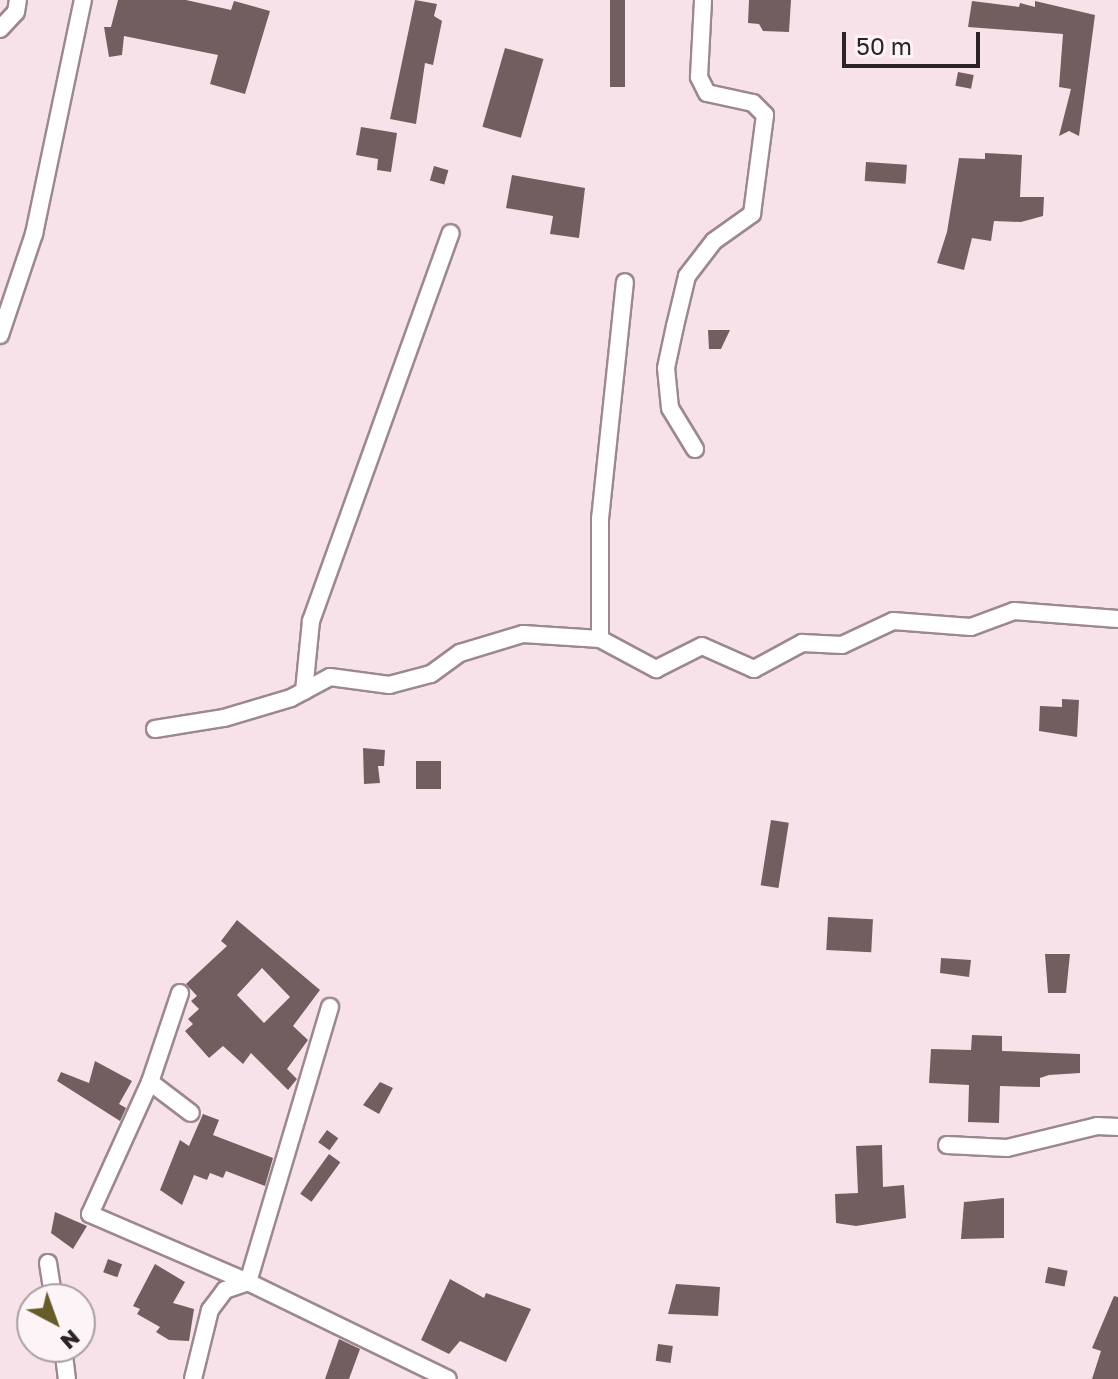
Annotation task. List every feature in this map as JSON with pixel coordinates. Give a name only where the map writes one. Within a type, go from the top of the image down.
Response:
[{"type":"street","points":[[0,29],[16,12],[18,0]]},
{"type":"street","points":[[0,335],[34,234],[83,0]]},
{"type":"street","points":[[695,449],[670,408],[666,368],[687,276],[714,241],[752,214],[765,115],[753,103],[707,93],[699,77],[703,0]]},
{"type":"street","points":[[304,691],[311,621],[451,233]]},
{"type":"street","points":[[600,639],[600,519],[625,282]]},
{"type":"street","points":[[155,729],[224,718],[304,691],[330,677],[389,685],[431,674],[460,653],[523,634],[600,639],[656,669],[702,646],[754,669],[802,643],[842,645],[893,621],[971,627],[1014,611],[1118,619]]},
{"type":"street","points":[[180,993],[150,1082],[90,1214],[248,1282],[448,1379]]},
{"type":"street","points":[[248,1282],[330,1007]]},
{"type":"street","points":[[150,1082],[191,1113]]},
{"type":"street","points":[[947,1145],[1007,1148],[1097,1126],[1118,1127]]},
{"type":"street","points":[[48,1263],[51,1283]]},
{"type":"street","points":[[193,1379],[210,1310],[225,1290],[248,1282]]},
{"type":"building","points":[[118,0],[186,0],[231,10],[234,1],[270,11],[245,94],[210,84],[218,55],[124,36],[122,55],[109,57],[104,27],[111,27]]},
{"type":"building","points":[[415,0],[437,4],[434,16],[442,21],[433,65],[425,63],[416,124],[390,119]]},
{"type":"building","points":[[610,0],[625,0],[625,87],[610,87]]},
{"type":"building","points":[[749,0],[791,0],[789,32],[763,31],[759,24],[748,23]]},
{"type":"building","points":[[972,1],[1019,7],[1020,3],[1035,7],[1035,1],[1095,15],[1079,136],[1069,131],[1059,136],[1071,89],[1059,87],[1063,34],[968,27]]},
{"type":"building","points":[[505,48],[543,59],[521,138],[482,127]]},
{"type":"building","points":[[958,72],[974,75],[971,89],[955,86]]},
{"type":"building","points":[[361,127],[397,133],[391,172],[377,170],[378,159],[356,155]]},
{"type":"building","points":[[985,153],[1022,155],[1020,197],[1044,197],[1043,216],[1021,222],[994,221],[991,241],[972,238],[964,270],[937,263],[947,232],[959,158],[985,159]]},
{"type":"building","points":[[866,162],[907,165],[906,184],[865,181]]},
{"type":"building","points":[[434,166],[448,170],[444,185],[430,180]]},
{"type":"building","points":[[512,175],[585,188],[579,238],[550,234],[553,216],[506,208]]},
{"type":"building","points":[[708,330],[730,330],[721,349],[709,349]]},
{"type":"building","points":[[1062,699],[1079,700],[1077,737],[1039,731],[1040,706],[1062,707]]},
{"type":"building","points":[[363,748],[385,750],[384,766],[378,766],[380,783],[364,784]]},
{"type":"building","points":[[416,761],[441,761],[441,789],[416,789]]},
{"type":"building","points":[[771,820],[789,823],[778,888],[761,885]]},
{"type":"building","points":[[828,917],[873,919],[871,952],[826,950]]},
{"type":"building","points":[[237,920],[320,990],[293,1026],[308,1040],[287,1069],[297,1079],[288,1090],[251,1053],[243,1064],[223,1046],[209,1058],[185,1031],[193,1024],[188,1019],[199,1009],[191,1001],[197,996],[186,984],[227,946],[221,941]],"holes":[[[262,968],[290,997],[264,1023],[237,995]]]},
{"type":"building","points":[[1045,954],[1070,954],[1066,993],[1048,993]]},
{"type":"building","points":[[941,958],[971,960],[969,977],[940,973]]},
{"type":"building","points":[[972,1035],[1002,1036],[1002,1051],[1080,1054],[1080,1073],[1040,1078],[1040,1087],[1000,1086],[999,1123],[968,1122],[969,1085],[929,1083],[931,1049],[971,1050]]},
{"type":"building","points":[[95,1061],[132,1081],[119,1104],[126,1108],[120,1121],[57,1081],[61,1072],[89,1083]]},
{"type":"building","points":[[380,1082],[393,1088],[379,1114],[363,1105]]},
{"type":"building","points":[[203,1114],[219,1120],[213,1135],[273,1158],[265,1186],[226,1171],[223,1178],[210,1173],[207,1180],[194,1175],[182,1205],[160,1190],[180,1140],[189,1146]]},
{"type":"building","points":[[327,1130],[338,1138],[330,1150],[318,1142]]},
{"type":"building","points":[[882,1145],[883,1187],[904,1185],[906,1218],[856,1226],[836,1223],[835,1194],[858,1193],[856,1146]]},
{"type":"building","points":[[329,1154],[340,1162],[312,1202],[300,1194]]},
{"type":"building","points":[[1004,1198],[1004,1238],[961,1239],[964,1202]]},
{"type":"building","points":[[55,1212],[87,1226],[73,1249],[51,1233]]},
{"type":"building","points":[[108,1259],[122,1264],[117,1277],[103,1272]]},
{"type":"building","points":[[155,1264],[185,1282],[173,1303],[194,1309],[189,1341],[169,1340],[156,1332],[160,1327],[137,1314],[140,1309],[133,1306]]},
{"type":"building","points":[[1048,1267],[1068,1271],[1065,1287],[1045,1283]]},
{"type":"building","points":[[450,1279],[484,1298],[486,1293],[531,1309],[506,1362],[460,1341],[449,1354],[421,1340]]},
{"type":"building","points":[[676,1284],[720,1287],[718,1316],[668,1314]]},
{"type":"building","points":[[1114,1296],[1118,1297],[1118,1379],[1092,1379],[1101,1351],[1092,1348]]},
{"type":"building","points":[[339,1339],[360,1349],[349,1379],[325,1379]]},
{"type":"building","points":[[658,1344],[673,1346],[670,1363],[656,1361]]}]
